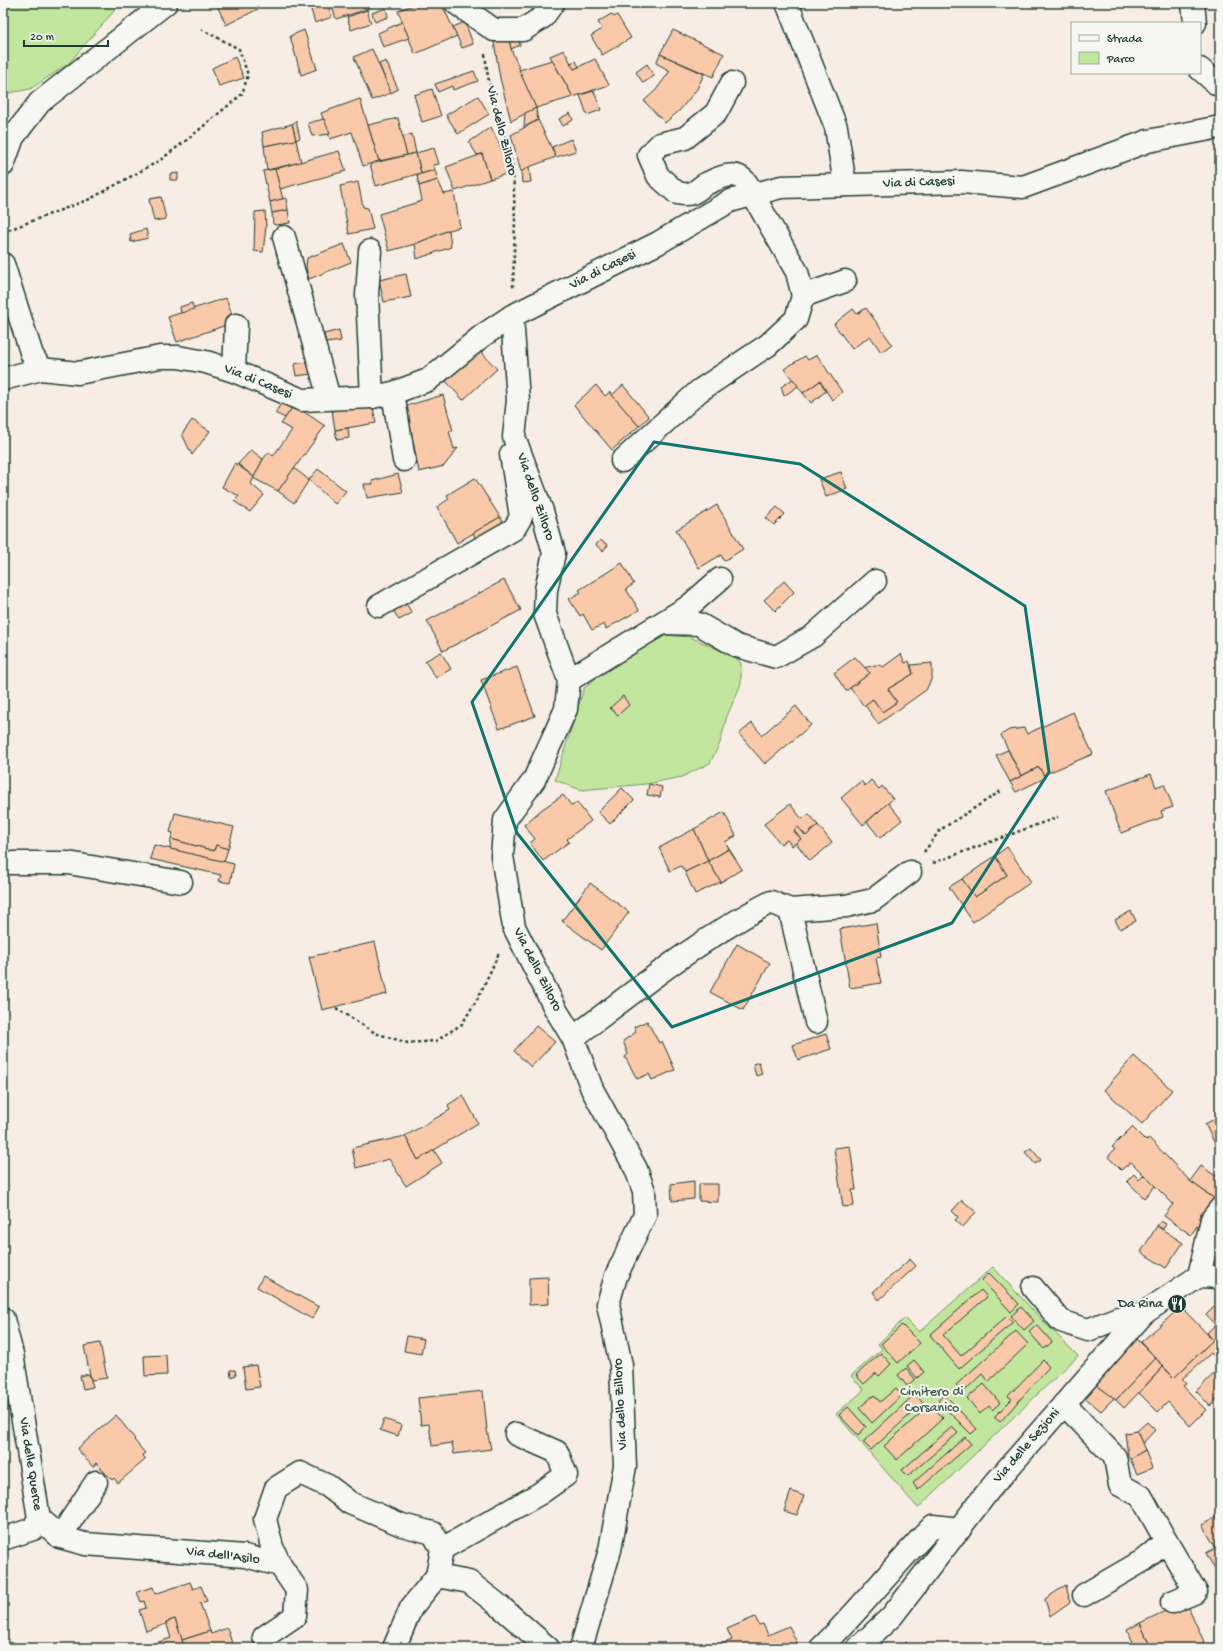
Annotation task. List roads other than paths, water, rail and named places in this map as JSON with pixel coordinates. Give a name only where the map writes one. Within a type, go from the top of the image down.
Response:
[{"type":"street","points":[[3,165],[13,137],[40,102],[166,3]]},
{"type":"street","points":[[456,3],[494,30],[524,30],[543,17],[553,3]]},
{"type":"street","points":[[787,3],[836,127],[845,185]]},
{"type":"street","points":[[1193,3],[1195,22]]},
{"type":"street","points":[[1201,70],[1217,84],[1220,84]]},
{"type":"street","points":[[622,461],[699,391],[768,345],[796,319],[804,296],[797,272],[748,184],[741,177],[731,175],[708,183],[691,194],[677,193],[658,176],[648,155],[660,144],[684,138],[716,112],[732,83]]},
{"type":"street","name":"Via di Casesi","points":[[3,379],[41,368],[78,373],[160,357],[178,356],[206,362],[302,400],[372,397],[393,393],[428,380],[482,336],[512,316],[658,243],[730,201],[781,188],[960,182],[1023,187],[1148,141],[1220,126]]},
{"type":"street","points":[[284,237],[329,398]]},
{"type":"street","points":[[370,251],[368,295],[372,397]]},
{"type":"street","points":[[3,264],[32,355],[41,368]]},
{"type":"street","points":[[804,296],[845,281]]},
{"type":"street","name":"Via dello Zilloro","points":[[512,316],[518,400],[514,437],[542,511],[554,553],[546,590],[545,614],[569,680],[566,709],[534,780],[505,820],[502,856],[514,927],[556,1010],[573,1038],[592,1089],[636,1169],[644,1191],[645,1215],[616,1276],[608,1304],[621,1365],[625,1466],[610,1550],[581,1648]]},
{"type":"street","points":[[234,372],[236,325]]},
{"type":"street","points":[[393,393],[404,460]]},
{"type":"street","points":[[379,606],[514,529],[521,517],[510,451],[514,437]]},
{"type":"street","points":[[569,680],[688,607],[720,579]]},
{"type":"street","points":[[664,623],[699,624],[737,646],[776,657],[813,636],[875,582]]},
{"type":"street","points":[[3,862],[68,863],[181,882]]},
{"type":"street","points":[[573,1038],[649,980],[745,916],[771,902],[790,910],[846,906],[873,900],[910,872]]},
{"type":"street","points":[[790,910],[816,1022]]},
{"type":"street","points":[[1210,1277],[1212,1219],[1220,1209]]},
{"type":"street","name":"Via delle Sezioni","points":[[858,1648],[892,1616],[989,1490],[1144,1313],[1210,1277]]},
{"type":"street","points":[[1033,1288],[1062,1321],[1088,1330],[1118,1318],[1144,1313]]},
{"type":"street","name":"Via delle Querce","points":[[3,1319],[7,1355],[39,1518],[33,1529],[3,1539]]},
{"type":"street","points":[[1064,1404],[1115,1457],[1120,1485],[1141,1496],[1196,1592],[1172,1602]]},
{"type":"street","points":[[394,1648],[411,1608],[437,1576],[442,1549],[539,1494],[566,1475],[557,1452],[516,1434]]},
{"type":"street","name":"Via dell'Asilo","points":[[280,1565],[272,1548],[265,1519],[276,1488],[300,1474],[328,1486],[350,1503],[402,1525],[433,1533],[442,1549]]},
{"type":"street","points":[[60,1537],[96,1482]]},
{"type":"street","name":"Via dell'Asilo","points":[[39,1518],[60,1537],[85,1544],[245,1556],[280,1565]]},
{"type":"street","points":[[821,1648],[848,1622],[908,1551],[933,1526],[960,1528]]},
{"type":"street","points":[[1084,1594],[1144,1560],[1166,1541]]},
{"type":"street","points":[[264,1637],[295,1616],[297,1590],[280,1565]]},
{"type":"street","points":[[437,1576],[469,1582],[502,1607],[548,1648]]},
{"type":"place","name":"Da Rina","points":[[1177,1304]]},
{"type":"park label","name":"Cimitero di Corsanico","points":[[932,1400]]}]
